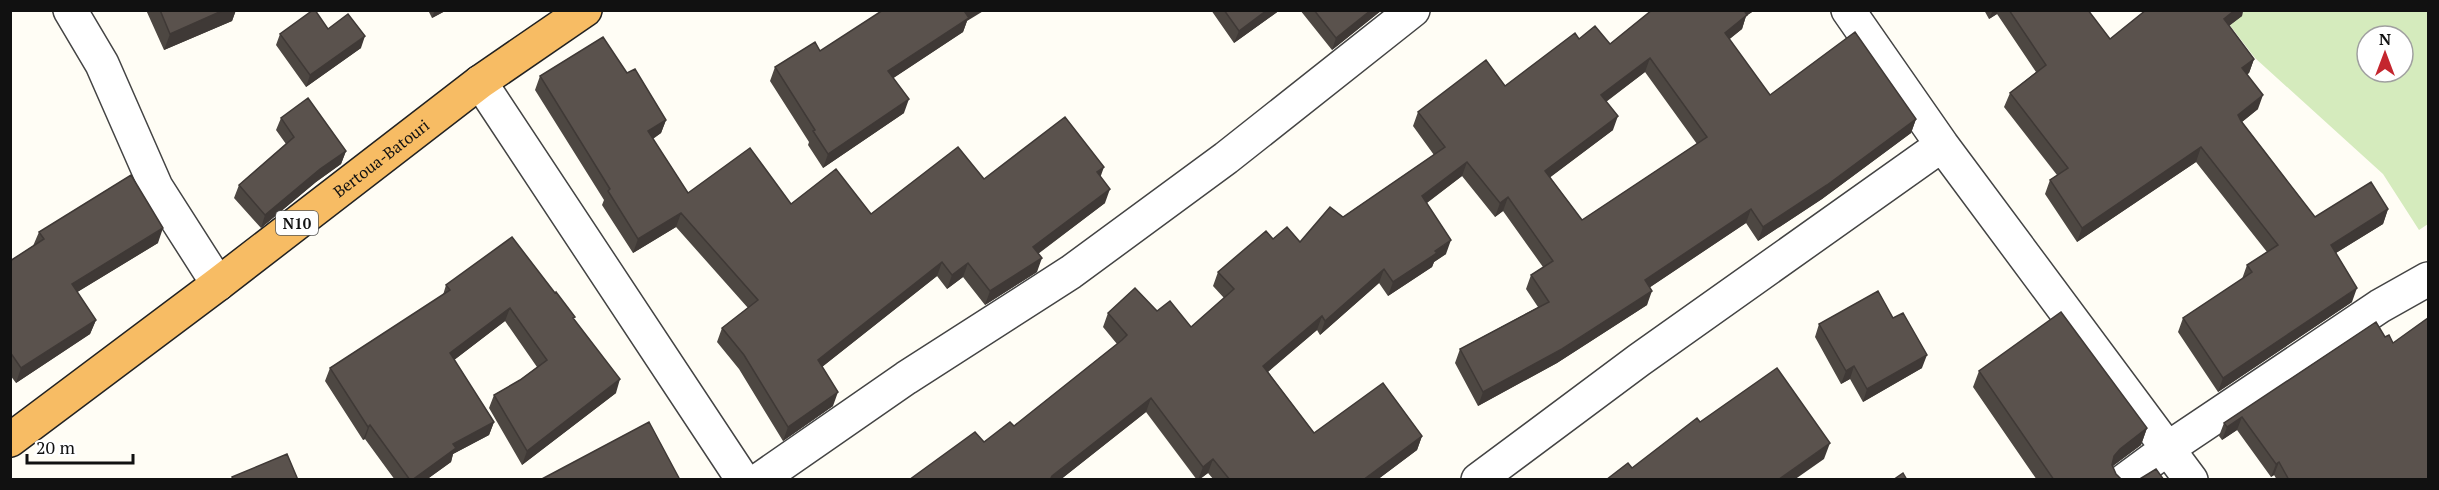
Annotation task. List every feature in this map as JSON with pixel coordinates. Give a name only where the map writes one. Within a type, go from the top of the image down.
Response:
[{"type":"highway","name":"Bertoua-Batouri","points":[[10,440],[218,284],[480,82],[585,10]]},
{"type":"street","points":[[70,10],[102,64],[156,187],[218,284]]},
{"type":"street","points":[[759,480],[906,378],[1071,272],[1226,158],[1413,10]]},
{"type":"street","points":[[1848,10],[1942,145],[2191,480]]},
{"type":"street","points":[[480,82],[743,480]]},
{"type":"street","points":[[1478,480],[1649,353],[1942,145]]},
{"type":"street","points":[[2125,480],[2167,449],[2380,306],[2428,279]]},
{"type":"green space","points":[[2219,11],[2428,11],[2428,224],[2419,230],[2383,174],[2255,58]]},
{"type":"building","points":[[160,10],[224,10],[170,34]]},
{"type":"building","points":[[313,10],[328,29],[348,14],[365,36],[310,75],[280,34]]},
{"type":"building","points":[[883,10],[967,10],[965,12],[969,18],[888,71],[909,99],[828,154],[775,67],[815,42],[820,51]]},
{"type":"building","points":[[1224,10],[1267,10],[1239,31]]},
{"type":"building","points":[[1314,10],[1371,10],[1336,38]]},
{"type":"building","points":[[1652,10],[1744,10],[1747,15],[1725,33],[1770,95],[1855,32],[1916,119],[1827,185],[1763,227],[1751,209],[1645,280],[1652,291],[1562,349],[1483,392],[1460,349],[1549,302],[1531,275],[1553,261],[1508,197],[1500,203],[1467,162],[1422,196],[1451,240],[1435,251],[1437,253],[1393,282],[1384,269],[1325,321],[1322,316],[1263,366],[1314,433],[1383,383],[1422,436],[1363,480],[1230,480],[1213,459],[1203,467],[1151,398],[1052,476],[1053,480],[909,480],[975,432],[984,442],[1010,422],[1014,426],[1122,340],[1127,335],[1108,313],[1135,288],[1157,311],[1170,301],[1191,327],[1234,289],[1218,272],[1266,231],[1273,239],[1287,227],[1300,242],[1330,207],[1343,217],[1445,147],[1418,112],[1486,60],[1505,86],[1575,33],[1579,39],[1595,26],[1610,44]],"holes":[[[1650,58],[1707,137],[1582,220],[1545,171],[1618,116],[1601,95]]]},
{"type":"building","points":[[2009,10],[2088,10],[2110,39],[2146,10],[2235,10],[2224,19],[2254,59],[2242,68],[2263,95],[2238,115],[2241,121],[2315,217],[2371,182],[2388,209],[2331,245],[2357,288],[2223,378],[2183,318],[2252,272],[2247,265],[2278,245],[2201,147],[2082,228],[2050,180],[2068,168],[2010,93],[2046,65]]},
{"type":"building","points":[[603,37],[627,73],[635,69],[666,120],[648,131],[688,193],[750,148],[791,204],[836,169],[871,214],[958,147],[984,179],[1065,117],[1104,167],[1097,172],[1110,189],[1033,247],[1042,258],[990,291],[968,263],[952,275],[942,262],[818,360],[838,392],[788,427],[744,355],[722,328],[758,300],[681,213],[638,239],[540,76]]},
{"type":"building","points":[[308,98],[346,151],[320,169],[265,215],[239,185],[294,137],[281,118]]},
{"type":"building","points":[[131,175],[163,228],[72,284],[96,320],[21,368],[10,352],[10,261],[44,239],[39,232]]},
{"type":"building","points":[[512,237],[620,379],[527,451],[494,395],[520,380],[547,360],[510,308],[450,353],[494,422],[453,444],[456,448],[410,480],[370,425],[368,427],[330,368],[450,290],[446,285]]},
{"type":"building","points":[[1878,291],[1893,318],[1903,313],[1927,355],[1867,389],[1854,366],[1846,371],[1819,324]]},
{"type":"building","points":[[2061,312],[2147,428],[2114,456],[2112,465],[2122,480],[2054,480],[1979,371]]},
{"type":"building","points":[[2428,318],[2428,480],[2289,480],[2279,462],[2276,464],[2242,417],[2227,427],[2224,423],[2376,322],[2385,337],[2389,335],[2393,343]]},
{"type":"building","points":[[1777,368],[1830,443],[1778,480],[1606,480],[1628,463],[1632,468],[1697,418],[1700,422]]},
{"type":"building","points":[[649,422],[680,480],[540,480]]},
{"type":"building","points":[[287,454],[298,480],[233,480],[232,477]]},
{"type":"building","points":[[2156,469],[2164,480],[2138,480]]},
{"type":"building","points":[[1903,473],[1907,480],[1893,480]]}]
